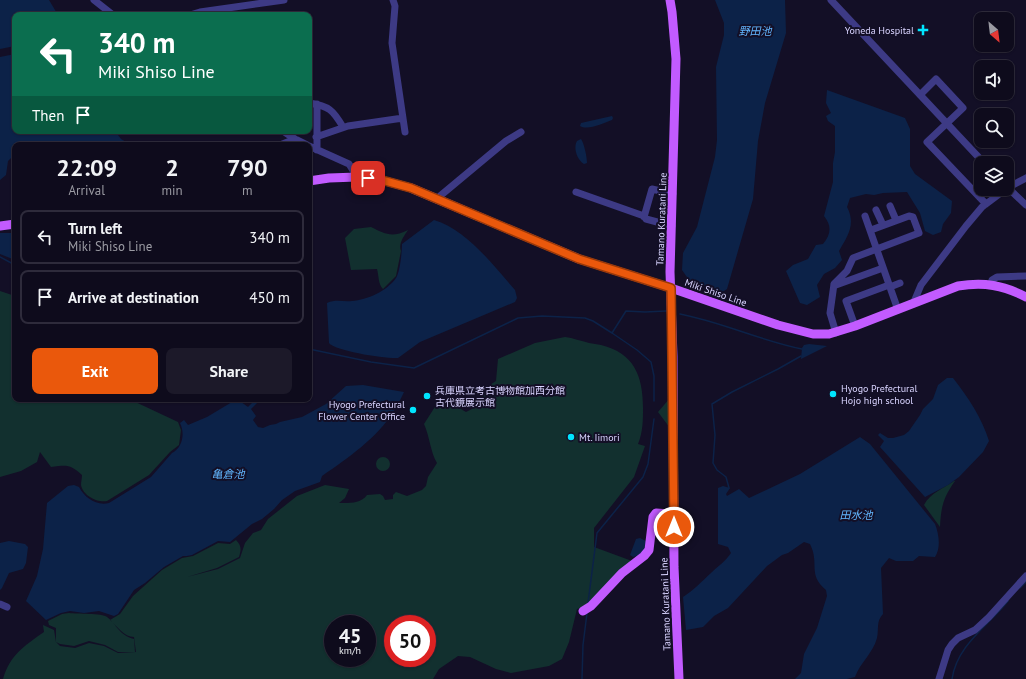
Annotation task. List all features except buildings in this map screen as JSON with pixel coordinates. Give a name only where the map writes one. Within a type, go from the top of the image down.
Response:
[{"type":"main road","name":"Tamano Kuratani Line","points":[[670,0],[676,60],[670,272],[673,364],[674,567],[679,679]]},
{"type":"main road","name":"Miki Shiso Line","points":[[312,181],[329,178],[357,177],[378,179],[399,185],[439,200],[579,259],[805,332],[821,335],[836,333],[958,286],[974,283],[991,285],[1010,290],[1026,297]]},
{"type":"main road","points":[[0,226],[12,224]]},
{"type":"main road","points":[[583,611],[596,601],[622,573],[644,556],[649,550],[653,517],[656,513],[670,514]]},
{"type":"street","points":[[94,0],[110,12]]},
{"type":"street","points":[[200,12],[284,0]]},
{"type":"street","points":[[393,0],[396,6],[392,43],[405,132]]},
{"type":"street","points":[[831,0],[978,156]]},
{"type":"street","points":[[920,95],[936,79],[963,108],[928,142],[986,204]]},
{"type":"street","points":[[312,103],[327,107],[335,115],[343,128]]},
{"type":"street","points":[[317,104],[317,150]]},
{"type":"street","points":[[316,137],[343,128],[403,118]]},
{"type":"street","points":[[439,200],[440,196],[479,163],[506,141],[521,132]]},
{"type":"street","points":[[288,134],[301,142]]},
{"type":"street","points":[[288,142],[295,139]]},
{"type":"street","points":[[312,148],[349,164],[357,177]]},
{"type":"street","points":[[1014,184],[1026,178]]},
{"type":"street","points":[[644,217],[652,189],[672,194]]},
{"type":"street","points":[[576,192],[646,219],[672,226]]},
{"type":"street","points":[[1014,194],[1026,205]]},
{"type":"street","points":[[913,304],[921,285],[966,226],[982,207],[996,196]]},
{"type":"street","points":[[890,206],[896,220]]},
{"type":"street","points":[[876,210],[883,225]]},
{"type":"street","points":[[865,216],[898,310]]},
{"type":"street","points":[[836,333],[830,313],[834,284],[846,271],[853,258],[919,233],[913,217],[909,216],[871,230]]},
{"type":"street","points":[[834,284],[836,285],[883,268]]},
{"type":"street","points":[[991,285],[992,280],[997,277],[1026,276]]},
{"type":"street","points":[[855,326],[846,302],[900,283]]},
{"type":"street","points":[[939,679],[948,650],[952,644],[958,638],[975,630],[989,617],[1026,576]]},
{"type":"green space","points":[[371,227],[380,232],[389,234],[397,234],[408,230],[401,243],[396,276],[383,289],[379,282],[377,269],[351,270],[345,238],[354,229]]},
{"type":"green space","points":[[0,291],[12,295],[12,402],[135,402],[178,422],[181,430],[179,445],[170,452],[149,475],[107,501],[95,500],[82,489],[82,475],[78,471],[68,466],[51,467],[40,452],[37,462],[21,471],[0,477]]},
{"type":"green space","points":[[565,337],[601,345],[621,354],[629,360],[634,368],[641,386],[643,396],[643,412],[641,435],[638,444],[645,446],[634,477],[594,528],[594,547],[632,561],[590,605],[577,609],[569,642],[562,659],[549,666],[511,673],[496,669],[470,657],[458,656],[439,669],[433,679],[3,679],[14,657],[24,647],[44,632],[43,625],[54,630],[56,642],[60,646],[75,648],[89,643],[104,646],[118,653],[136,652],[134,637],[130,637],[124,633],[110,620],[120,614],[133,596],[162,570],[182,558],[193,556],[218,543],[230,544],[236,540],[240,548],[239,557],[217,568],[187,577],[218,569],[240,558],[245,543],[253,533],[261,530],[268,519],[297,496],[325,485],[349,489],[345,498],[339,503],[354,502],[361,500],[367,495],[380,494],[385,500],[393,499],[393,495],[396,492],[407,496],[422,490],[426,486],[428,477],[437,463],[424,424],[440,399],[447,406],[459,408],[466,412],[482,404],[482,390],[496,381],[498,359],[535,343]]},
{"type":"green space","points":[[670,398],[670,428],[658,412]]},
{"type":"green space","points":[[380,457],[386,457],[390,461],[390,467],[386,471],[380,471],[376,467],[376,461]]},
{"type":"green space","points":[[955,481],[943,503],[940,527],[924,505],[933,494]]},
{"type":"green space","points":[[62,614],[95,614],[107,617],[125,635],[134,639],[135,652],[118,652],[105,645],[89,641],[74,646],[56,642],[56,628],[49,625],[48,621]]},
{"type":"water","points":[[0,0],[49,0],[56,12],[12,12],[12,47],[0,49]]},
{"type":"water","name":"野田池","points":[[715,0],[785,0],[786,33],[765,103],[758,141],[753,199],[727,289],[721,292],[689,280],[682,270],[683,253],[697,227],[715,157],[717,140],[716,67],[724,35],[724,23]]},
{"type":"water","points":[[12,55],[12,134],[117,134],[126,142],[12,142],[12,157],[8,161],[6,175],[0,180],[0,57]]},
{"type":"water","points":[[827,90],[905,118],[910,129],[910,166],[915,174],[952,201],[951,213],[943,224],[941,232],[933,235],[925,231],[920,213],[907,192],[874,195],[866,194],[850,198],[847,207],[850,213],[851,224],[848,235],[839,251],[842,260],[835,268],[824,274],[817,285],[820,297],[807,305],[800,303],[786,271],[793,265],[808,259],[816,245],[823,244],[828,237],[830,230],[824,216],[833,182],[835,126],[828,121],[826,116],[831,113],[826,103]]},
{"type":"water","points":[[612,116],[612,120],[596,126],[587,128],[580,126],[581,123]]},
{"type":"water","points":[[581,139],[587,160],[587,163],[584,164],[579,160],[575,147],[577,141]]},
{"type":"water","points":[[434,220],[457,232],[479,249],[515,290],[517,298],[515,302],[420,342],[398,358],[372,356],[350,352],[329,343],[327,303],[333,301],[352,301],[364,299],[382,291],[392,283],[399,271],[402,244]]},
{"type":"water","points":[[0,233],[12,233],[12,259],[0,254]]},
{"type":"water","points":[[809,344],[827,346],[801,359],[802,348],[804,345]]},
{"type":"water","points":[[947,378],[953,378],[969,400],[983,424],[989,441],[983,452],[959,477],[948,485],[925,497],[880,447],[884,441],[878,435],[880,433],[888,438],[893,438],[904,435],[909,431],[923,409],[933,399],[938,385]]},
{"type":"water","name":"亀倉池","points":[[363,385],[404,392],[387,421],[371,439],[352,455],[322,476],[320,482],[295,491],[282,500],[262,519],[252,524],[230,542],[218,541],[192,555],[183,556],[164,567],[134,590],[118,614],[114,616],[99,611],[84,613],[70,611],[61,613],[46,620],[26,601],[37,576],[43,549],[47,503],[68,486],[74,485],[79,487],[84,495],[95,502],[104,504],[109,503],[151,477],[179,447],[183,435],[180,423],[184,420],[188,425],[207,417],[232,402],[241,402],[248,407],[253,402],[258,402],[251,409],[256,416],[253,420],[258,427],[263,428],[302,417],[326,404],[346,386]]},
{"type":"water","name":"田水池","points":[[860,437],[870,444],[935,524],[938,532],[939,545],[935,557],[919,556],[913,561],[896,561],[889,558],[881,568],[883,614],[879,622],[878,635],[870,653],[855,677],[847,679],[795,679],[801,673],[804,654],[817,628],[827,596],[826,590],[820,584],[815,574],[813,551],[810,544],[804,542],[767,566],[728,608],[714,616],[703,627],[686,630],[683,597],[727,559],[731,553],[728,547],[718,544],[718,488],[723,486],[730,488],[726,494],[727,496],[739,489],[749,498],[800,474]]},
{"type":"water","points":[[640,538],[646,541],[647,548],[640,555],[633,557],[630,555],[636,539]]},
{"type":"water","points":[[9,541],[25,544],[28,547],[26,563],[23,569],[9,573],[0,590],[0,543]]},
{"type":"waterway","points":[[0,257],[12,263]]},
{"type":"waterway","points":[[612,333],[626,311],[666,311]]},
{"type":"waterway","points":[[680,314],[696,317],[787,346],[802,349]]},
{"type":"waterway","points":[[312,350],[371,362],[414,368],[518,318],[542,316],[585,318],[593,321],[612,333],[637,350],[651,362],[654,376],[654,401]]},
{"type":"waterway","points":[[729,488],[726,477],[717,470],[713,463],[715,435],[712,404],[801,356]]},
{"type":"waterway","points":[[588,603],[597,533],[643,477],[648,464],[654,419]]},
{"type":"waterway","points":[[1020,588],[1026,582]]},
{"type":"waterway","points":[[952,679],[955,667],[967,646],[1008,601]]},
{"type":"waterway","points":[[582,679],[583,645],[587,613]]},
{"type":"place","name":"Yoneda Hospital","points":[[923,30]]},
{"type":"place","name":"Hyogo Prefectural Hojo high school","points":[[833,394]]},
{"type":"place","name":"兵庫県立考古博物館加西分館 古代鏡展示館","points":[[427,396]]},
{"type":"place","name":"Hyogo Prefectural Flower Center Office","points":[[413,410]]},
{"type":"place","name":"Mt. Iimori","points":[[571,437]]},
{"type":"route","points":[[368,178],[378,179],[411,188],[579,259],[671,288],[674,527]]}]
